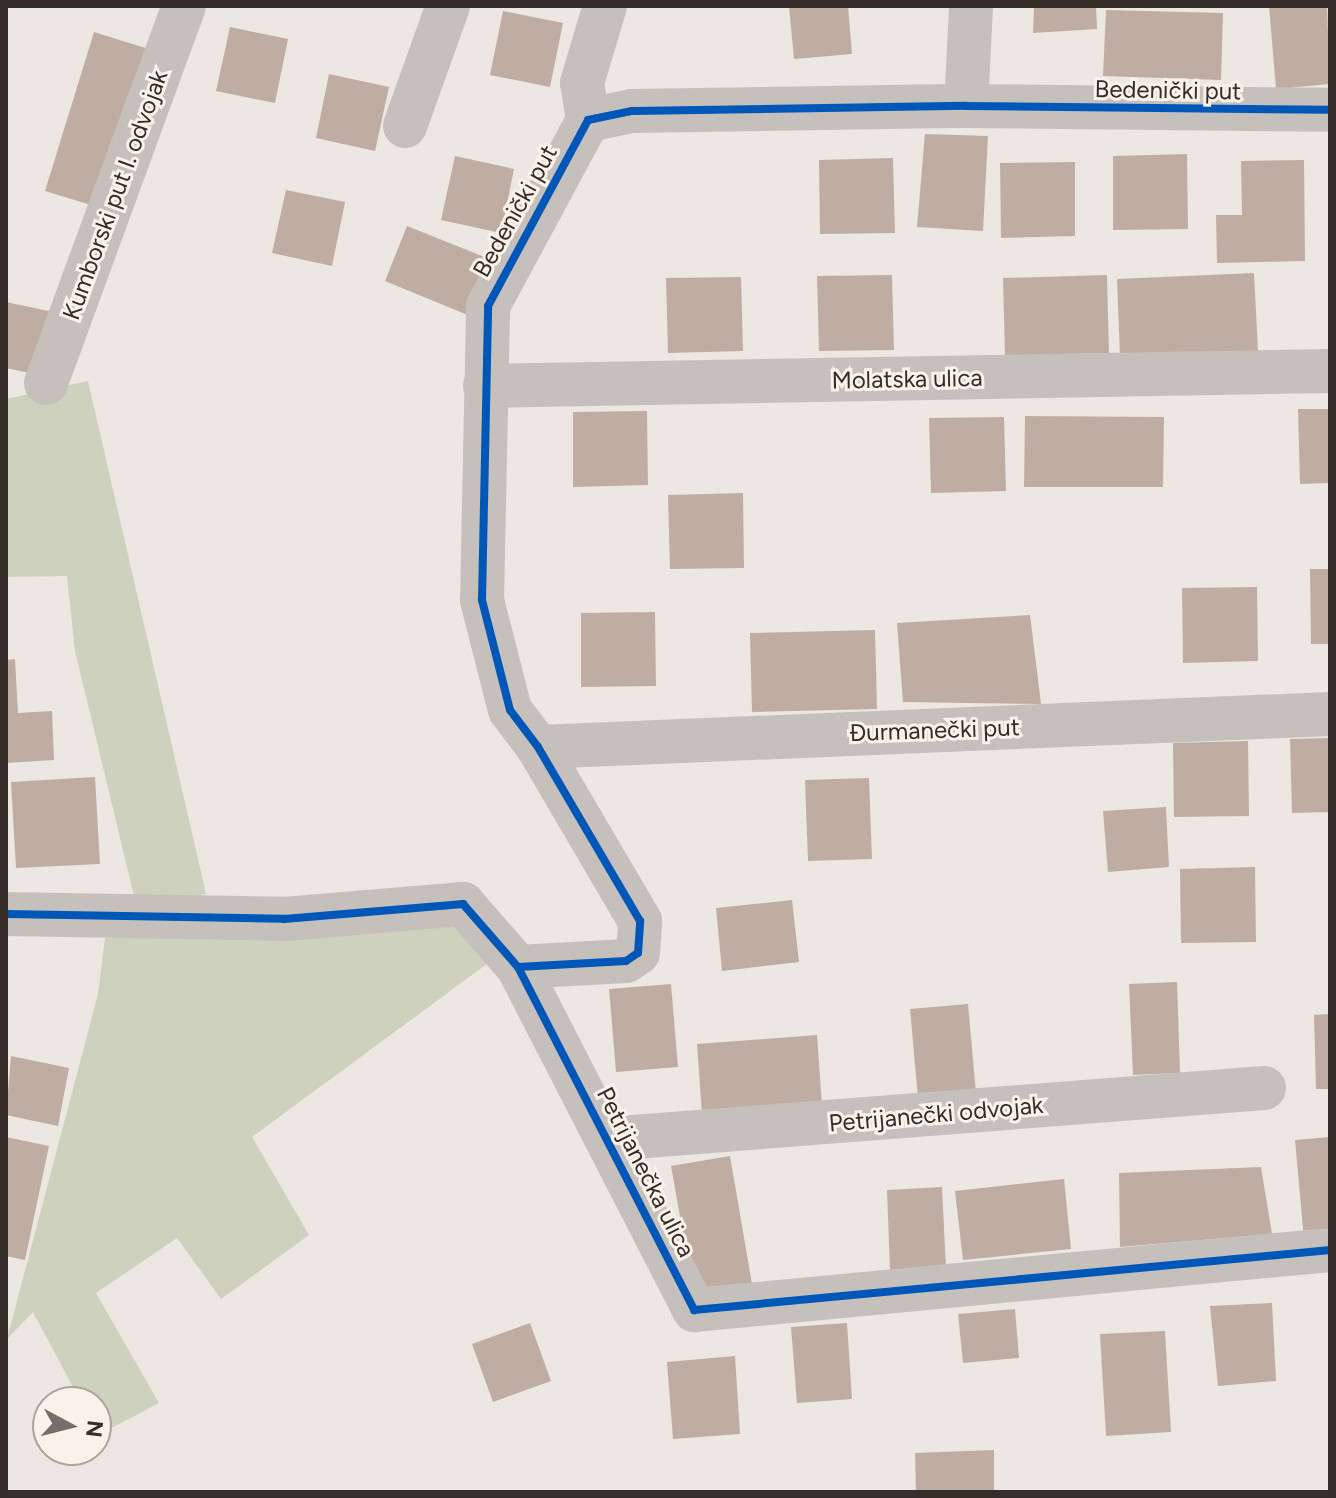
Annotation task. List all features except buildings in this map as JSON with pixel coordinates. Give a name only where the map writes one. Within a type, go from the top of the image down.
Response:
[{"type":"street","name":"Kumborski put I. odvojak","points":[[46,383],[184,6]]},
{"type":"street","points":[[405,126],[448,6]]},
{"type":"street","points":[[588,120],[582,83],[605,6]]},
{"type":"street","points":[[966,106],[971,6]]},
{"type":"street","name":"Bedenički put","points":[[518,967],[626,961],[638,953],[640,921],[538,747],[510,710],[482,600],[488,306],[495,285],[588,120],[632,111],[966,106],[1330,110]]},
{"type":"street","name":"Molatska ulica","points":[[485,386],[1330,371]]},
{"type":"street","name":"Đurmanečki put","points":[[538,747],[1330,714]]},
{"type":"street","name":"Petrijanečka ulica","points":[[6,914],[284,919],[447,902],[475,912],[518,967],[694,1310],[1330,1250]]},
{"type":"street","name":"Petrijanečki odvojak","points":[[608,1139],[1264,1088]]},
{"type":"green space","points":[[88,381],[206,894],[136,904],[75,651],[67,576],[6,577],[6,399]]},
{"type":"green space","points":[[463,923],[495,958],[252,1137],[309,1235],[221,1299],[177,1238],[96,1293],[159,1403],[112,1428],[112,1386],[72,1386],[33,1312],[7,1339],[98,994],[105,938],[242,937]]},
{"type":"cycle path","points":[[518,967],[626,961],[638,953],[640,921],[538,747],[510,710],[482,600],[488,306],[588,120],[632,111],[966,106],[1330,110]]},
{"type":"cycle path","points":[[6,914],[284,919],[463,904],[518,967],[694,1310],[1330,1250]]}]
